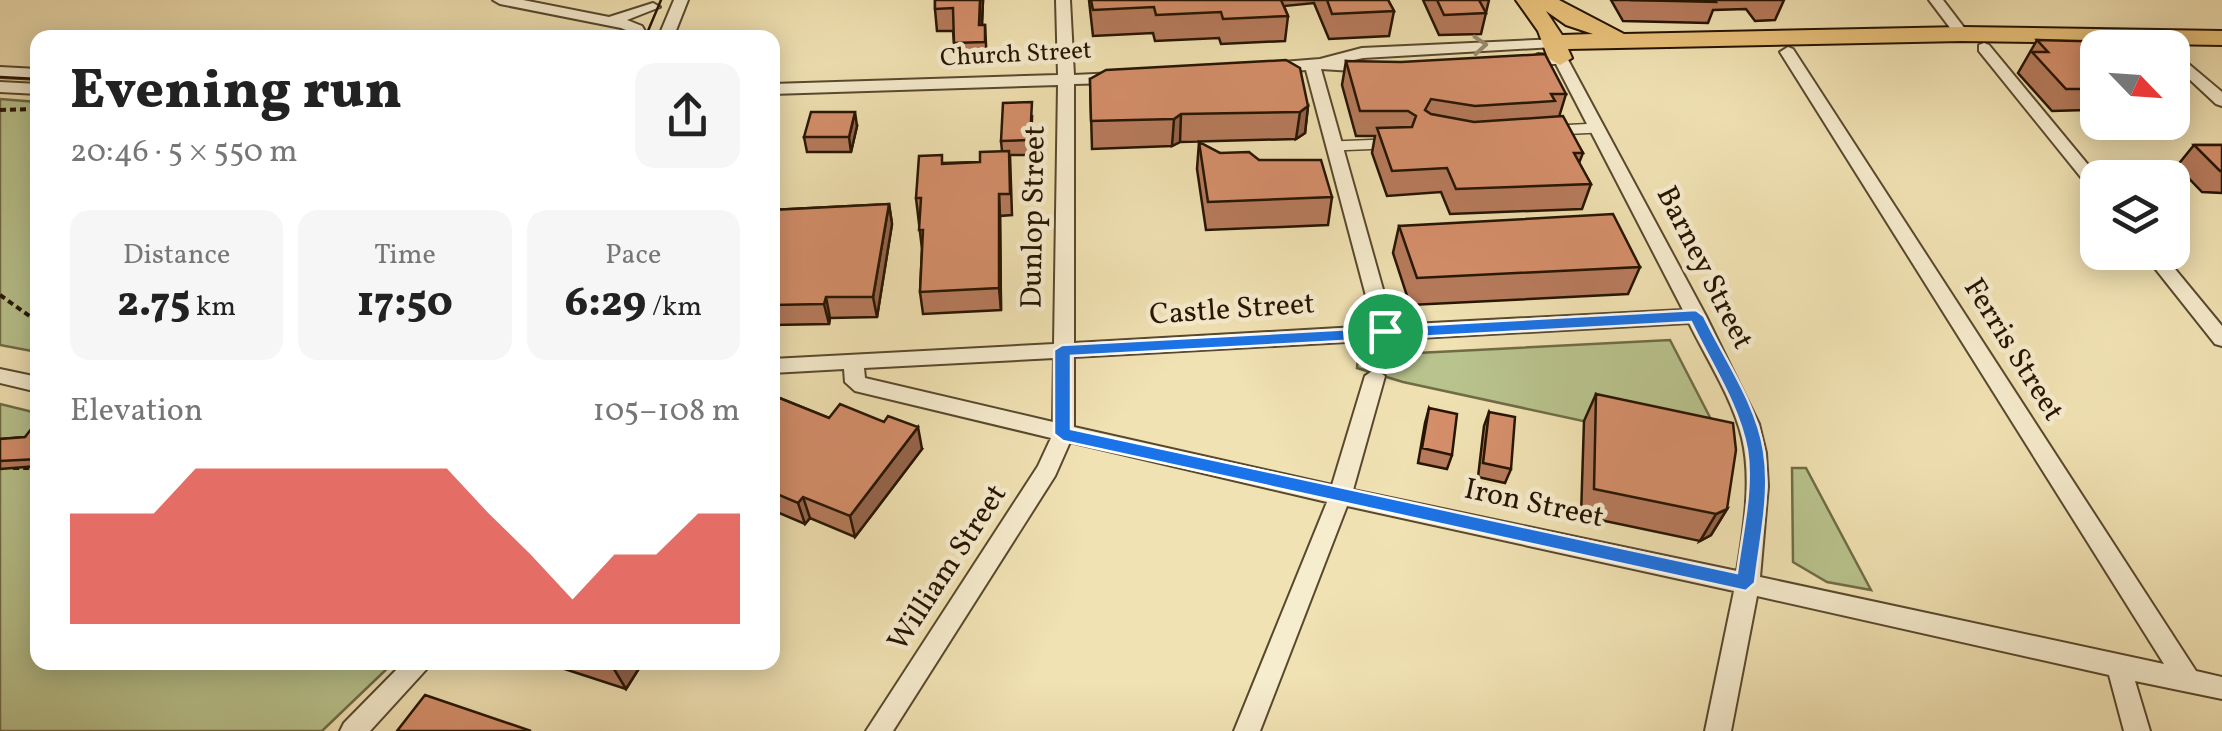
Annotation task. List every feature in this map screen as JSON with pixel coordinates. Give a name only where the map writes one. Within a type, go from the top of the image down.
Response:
[{"type":"main road","name":"Barney Street","points":[[1527,0],[1558,51]]},
{"type":"main road","points":[[1544,0],[1582,24],[1635,41]]},
{"type":"main road","points":[[1558,51],[1635,41],[1962,34],[2080,42]]},
{"type":"main road","points":[[2190,43],[2222,38]]},
{"type":"main road","points":[[1558,51],[2080,48]]},
{"type":"main road","points":[[2190,48],[2222,50]]},
{"type":"street","points":[[500,0],[608,20],[636,30]]},
{"type":"street","points":[[668,30],[681,0]]},
{"type":"street","name":"Dunlop Street","points":[[1063,0],[1063,434]]},
{"type":"street","points":[[1936,0],[1962,34]]},
{"type":"street","points":[[608,20],[638,15],[655,4]]},
{"type":"street","points":[[642,30],[655,4]]},
{"type":"street","points":[[1984,48],[2080,165]]},
{"type":"street","points":[[1250,69],[1317,64],[1364,67],[1558,51]]},
{"type":"street","name":"Barney Street","points":[[1558,51],[1696,316],[1742,409],[1755,449],[1757,489],[1746,583],[1718,731]]},
{"type":"street","name":"Ferris Street","points":[[1788,52],[2188,681]]},
{"type":"street","points":[[1317,64],[1334,146],[1385,331]]},
{"type":"street","points":[[2190,70],[2222,101]]},
{"type":"street","points":[[0,72],[30,74]]},
{"type":"street","name":"Church Street","points":[[780,89],[1133,77]]},
{"type":"street","points":[[0,87],[30,89]]},
{"type":"street","points":[[2166,270],[2222,339]]},
{"type":"street","name":"Castle Street","points":[[780,366],[1696,316]]},
{"type":"street","name":"Iron Street","points":[[854,361],[855,382],[862,386],[1340,496],[2222,688]]},
{"type":"street","points":[[0,376],[30,383]]},
{"type":"street","points":[[1247,731],[1340,496],[1375,376]]},
{"type":"street","name":"William Street","points":[[879,731],[1047,470],[1063,434]]},
{"type":"street","points":[[2119,666],[2138,731]]},
{"type":"street","points":[[354,731],[412,670]]},
{"type":"lane","points":[[1543,132],[1598,128]]},
{"type":"lane","points":[[1334,146],[1403,144]]},
{"type":"path","points":[[0,110],[30,109]]},
{"type":"path","points":[[0,296],[30,317]]},
{"type":"path","points":[[30,446],[14,468],[30,468]]},
{"type":"green space","points":[[0,99],[30,101],[30,351],[0,345]]},
{"type":"green space","points":[[1670,340],[1715,427],[1717,450],[1403,382],[1357,368],[1358,356]]},
{"type":"green space","points":[[0,404],[30,411],[30,670],[386,670],[322,731],[0,731]]},
{"type":"green space","points":[[1792,468],[1806,468],[1871,590],[1827,582],[1793,562]]},
{"type":"building","points":[[935,0],[980,0],[979,25],[985,25],[985,42],[954,43],[953,8],[935,9]]},
{"type":"building","points":[[1091,0],[1281,0],[1288,16],[1223,19],[1221,12],[1156,15],[1154,7],[1093,10]]},
{"type":"building","points":[[1327,0],[1388,0],[1394,11],[1332,14]]},
{"type":"building","points":[[1437,0],[1479,0],[1486,13],[1444,15]]},
{"type":"building","points":[[1630,0],[1715,0],[1716,2]]},
{"type":"building","points":[[2037,40],[2080,41],[2080,89],[2066,89],[2032,52],[2048,52]]},
{"type":"building","points":[[1545,54],[1566,94],[1551,94],[1555,101],[1475,106],[1431,99],[1425,110],[1474,122],[1563,116],[1583,153],[1574,153],[1591,184],[1456,189],[1447,168],[1392,171],[1377,128],[1412,127],[1416,116],[1408,111],[1360,111],[1346,61],[1401,62]]},
{"type":"building","points":[[1286,60],[1300,68],[1308,106],[1300,112],[1181,114],[1174,119],[1091,121],[1090,79],[1106,70]]},
{"type":"building","points":[[1032,102],[1030,140],[1001,141],[1003,103]]},
{"type":"building","points":[[811,112],[855,112],[849,137],[804,137]]},
{"type":"building","points":[[1199,142],[1220,153],[1249,152],[1259,160],[1321,160],[1332,197],[1208,202]]},
{"type":"building","points":[[2194,145],[2222,145],[2222,171],[2220,171]]},
{"type":"building","points":[[1009,151],[1010,194],[999,194],[999,288],[920,292],[923,230],[919,230],[921,198],[916,198],[919,156],[942,155],[942,164],[980,162],[980,152]]},
{"type":"building","points":[[889,204],[873,297],[826,297],[824,304],[780,305],[780,210]]},
{"type":"building","points":[[1613,214],[1640,267],[1417,278],[1399,226]]},
{"type":"building","points":[[1596,394],[1733,423],[1736,450],[1727,509],[1716,514],[1594,489]]},
{"type":"building","points":[[780,398],[829,418],[840,404],[884,422],[888,416],[918,427],[850,516],[803,497],[798,503],[780,495]]},
{"type":"building","points":[[1429,408],[1457,414],[1452,455],[1422,448]]},
{"type":"building","points":[[1489,412],[1515,417],[1511,469],[1483,463]]},
{"type":"building","points":[[30,431],[30,459],[0,461],[0,439],[25,437]]},
{"type":"building","points":[[425,695],[531,731],[397,731]]},
{"type":"tram line","points":[[648,30],[661,0]]},
{"type":"tram line","points":[[0,77],[30,79]]},
{"type":"route","points":[[1696,316],[1742,409],[1755,449],[1757,489],[1746,583],[1063,434],[1062,350],[1385,331],[1696,316]]}]
